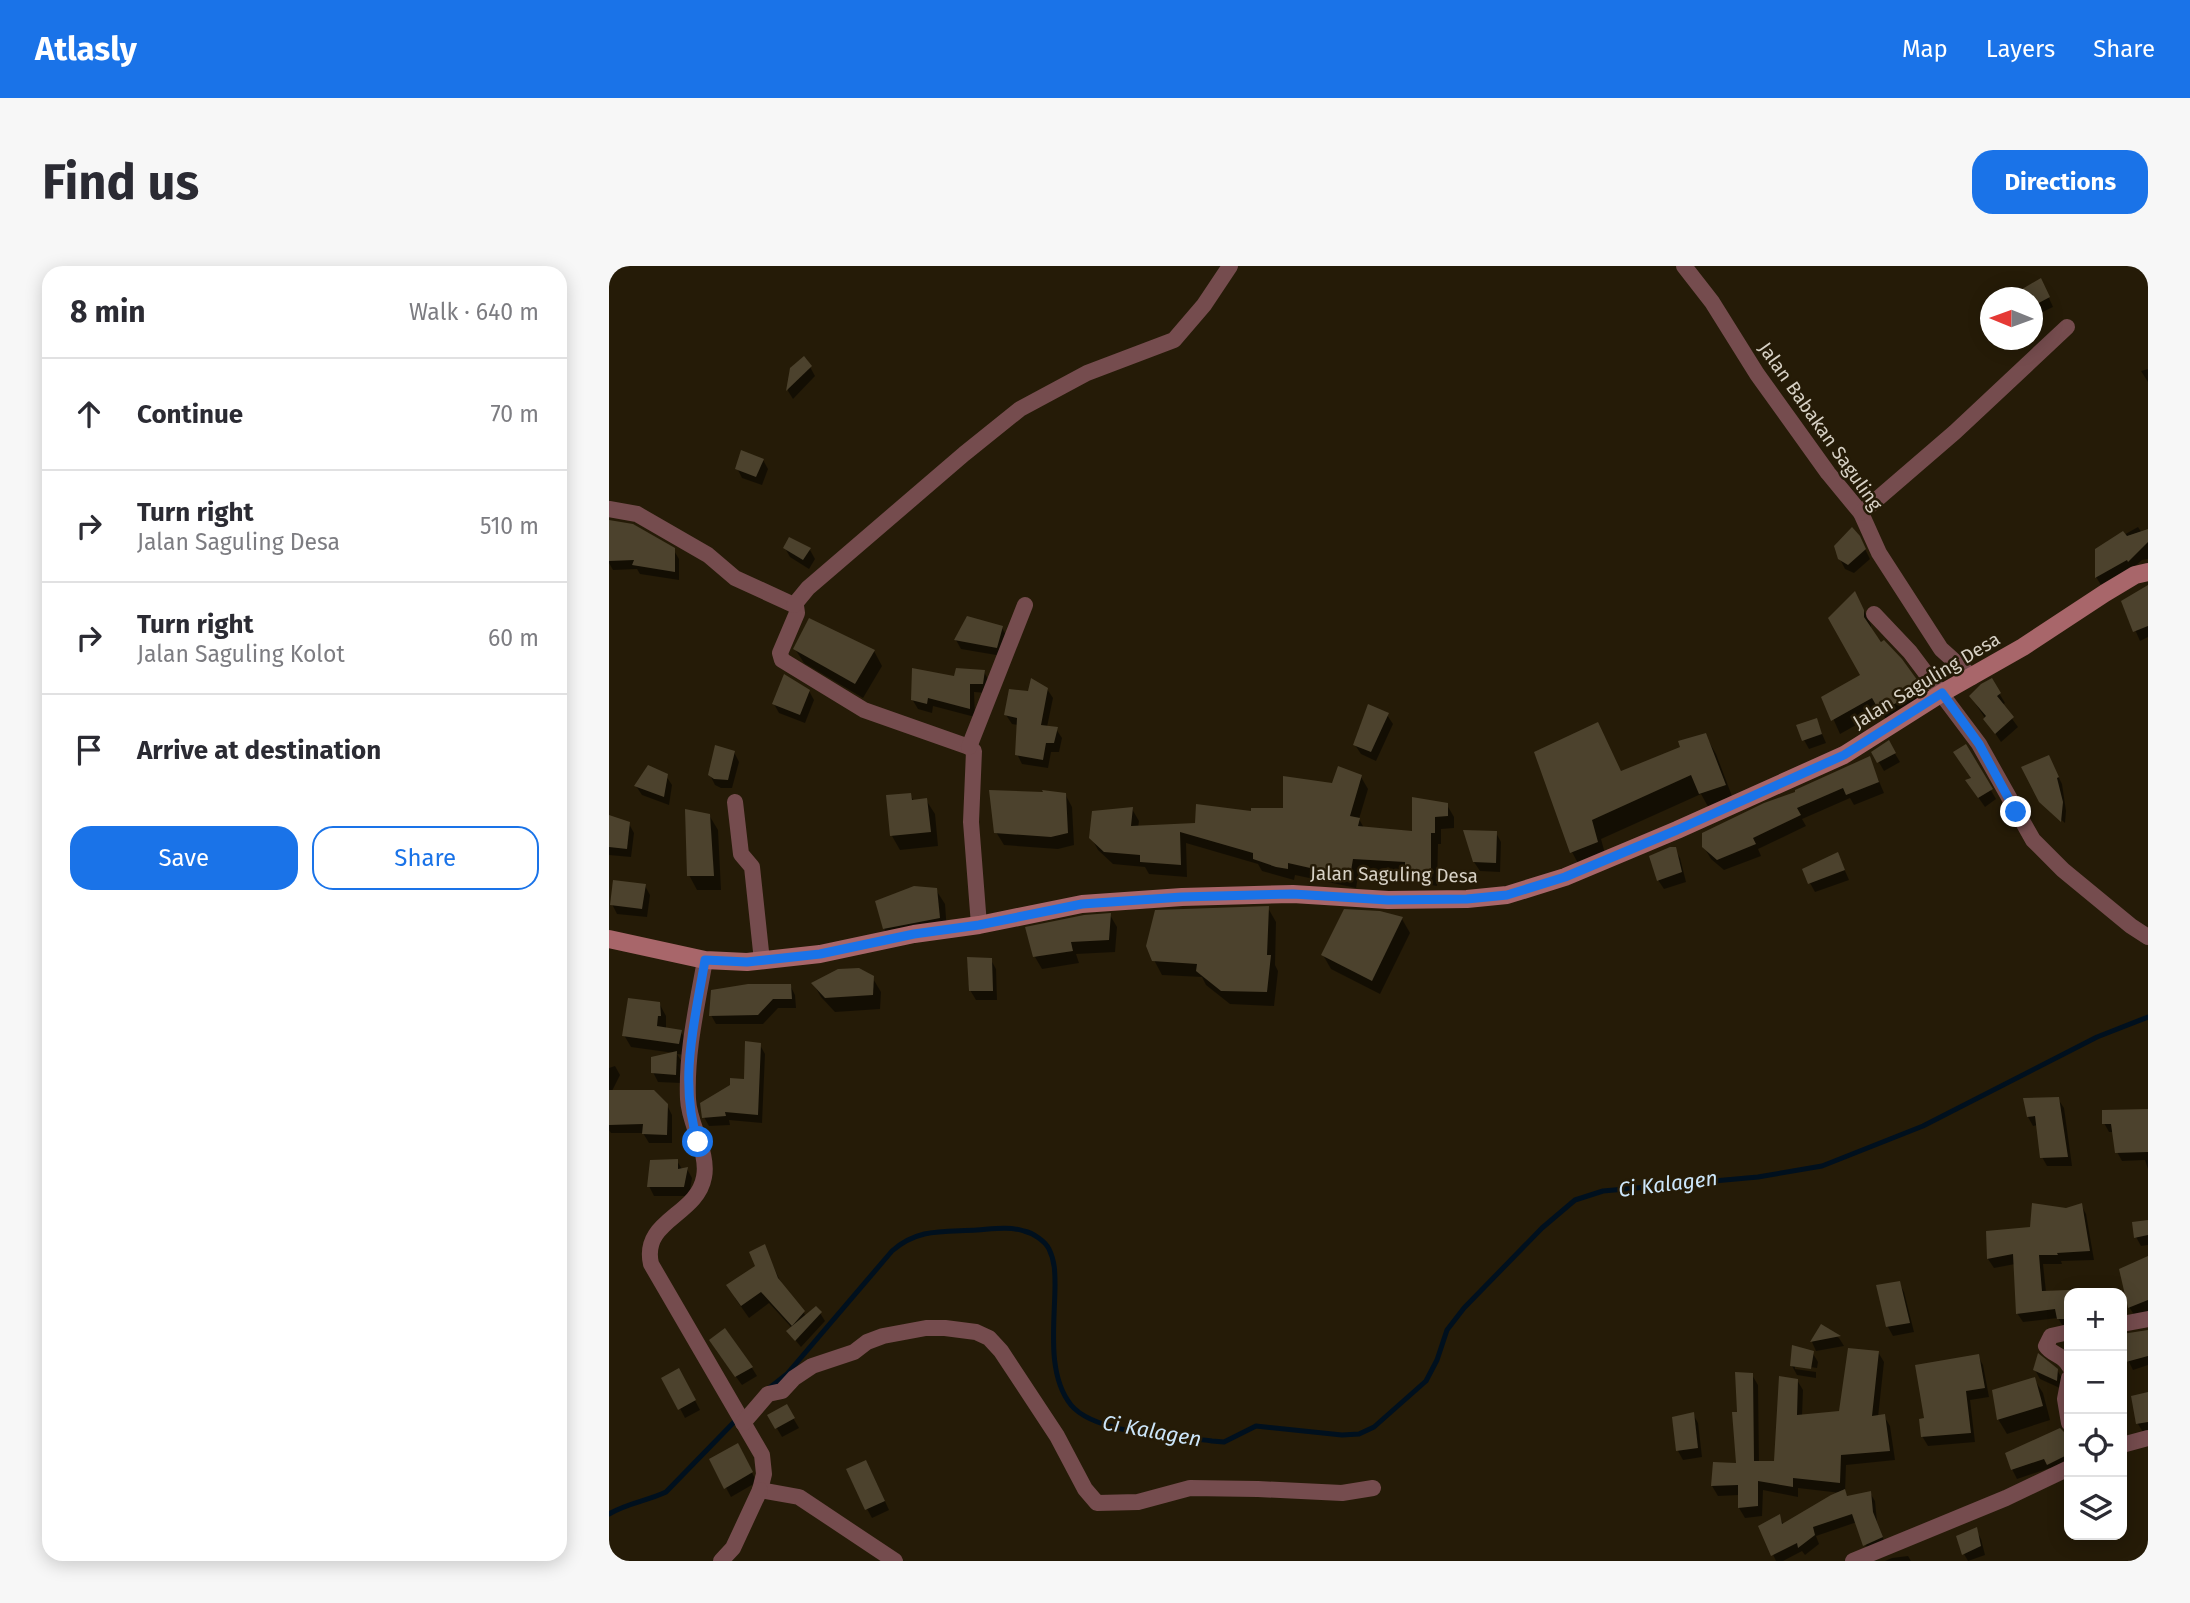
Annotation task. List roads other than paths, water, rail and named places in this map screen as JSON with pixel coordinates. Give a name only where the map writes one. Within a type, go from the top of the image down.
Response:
[{"type":"street","points":[[794,605],[809,588],[1020,409],[1087,373],[1174,340],[1204,305],[1230,266]]},
{"type":"street","name":"Jalan Babakan Saguling","points":[[1684,266],[1712,302],[1757,374],[1828,473],[1861,513],[1879,553],[1941,649],[1972,677]]},
{"type":"street","points":[[1861,513],[1955,432],[2067,327]]},
{"type":"street","points":[[609,509],[637,514],[708,555],[735,578],[794,605],[798,611],[779,653],[782,660],[864,710],[969,747],[975,753],[971,822],[979,925]]},
{"type":"street","name":"Jalan Saguling Desa","points":[[609,939],[705,960],[762,961],[820,954],[1082,904],[1182,897],[1293,894],[1388,900],[1467,899],[1507,895],[1565,877],[1844,755],[2105,593],[2135,575],[2148,572]]},
{"type":"street","points":[[969,747],[1025,605]]},
{"type":"street","points":[[1874,614],[1910,652],[1979,744],[2033,840],[2063,870],[2148,937]]},
{"type":"street","points":[[735,802],[741,854],[752,867],[762,961]]},
{"type":"street","points":[[705,960],[688,1066],[690,1114],[702,1155],[704,1177],[700,1190],[690,1203],[652,1238],[649,1254],[658,1276],[762,1455],[764,1474],[760,1490],[733,1548],[721,1561]]},
{"type":"street","points":[[2127,1323],[2148,1319]]},
{"type":"street","points":[[740,1419],[768,1394],[782,1391],[794,1378],[812,1366],[855,1352],[867,1342],[883,1336],[926,1328],[963,1329],[989,1338],[1001,1351],[1057,1436],[1085,1489],[1097,1503],[1138,1502],[1190,1488],[1342,1493],[1373,1489]]},
{"type":"street","points":[[2064,1333],[2051,1336],[2046,1346],[2064,1358]]},
{"type":"street","points":[[2127,1444],[2148,1438]]},
{"type":"street","points":[[1853,1561],[2006,1498],[2064,1470]]},
{"type":"street","points":[[760,1490],[799,1497],[895,1561]]},
{"type":"waterway","name":"Ci Kalagen","points":[[768,1389],[787,1374],[892,1251],[902,1244],[911,1238],[931,1233],[1001,1228],[1027,1232],[1047,1246],[1051,1254],[1055,1276],[1055,1363],[1063,1392],[1071,1405],[1082,1415],[1116,1428],[1137,1432],[1224,1442],[1256,1426],[1342,1435],[1359,1434],[1374,1427],[1426,1381],[1437,1360],[1447,1330],[1464,1308],[1542,1228],[1575,1200],[1603,1191],[1758,1177],[1822,1166],[1923,1126],[2097,1037],[2148,1017]]},
{"type":"waterway","name":"Ci Kalagen","points":[[609,1514],[666,1492],[738,1418]]}]
